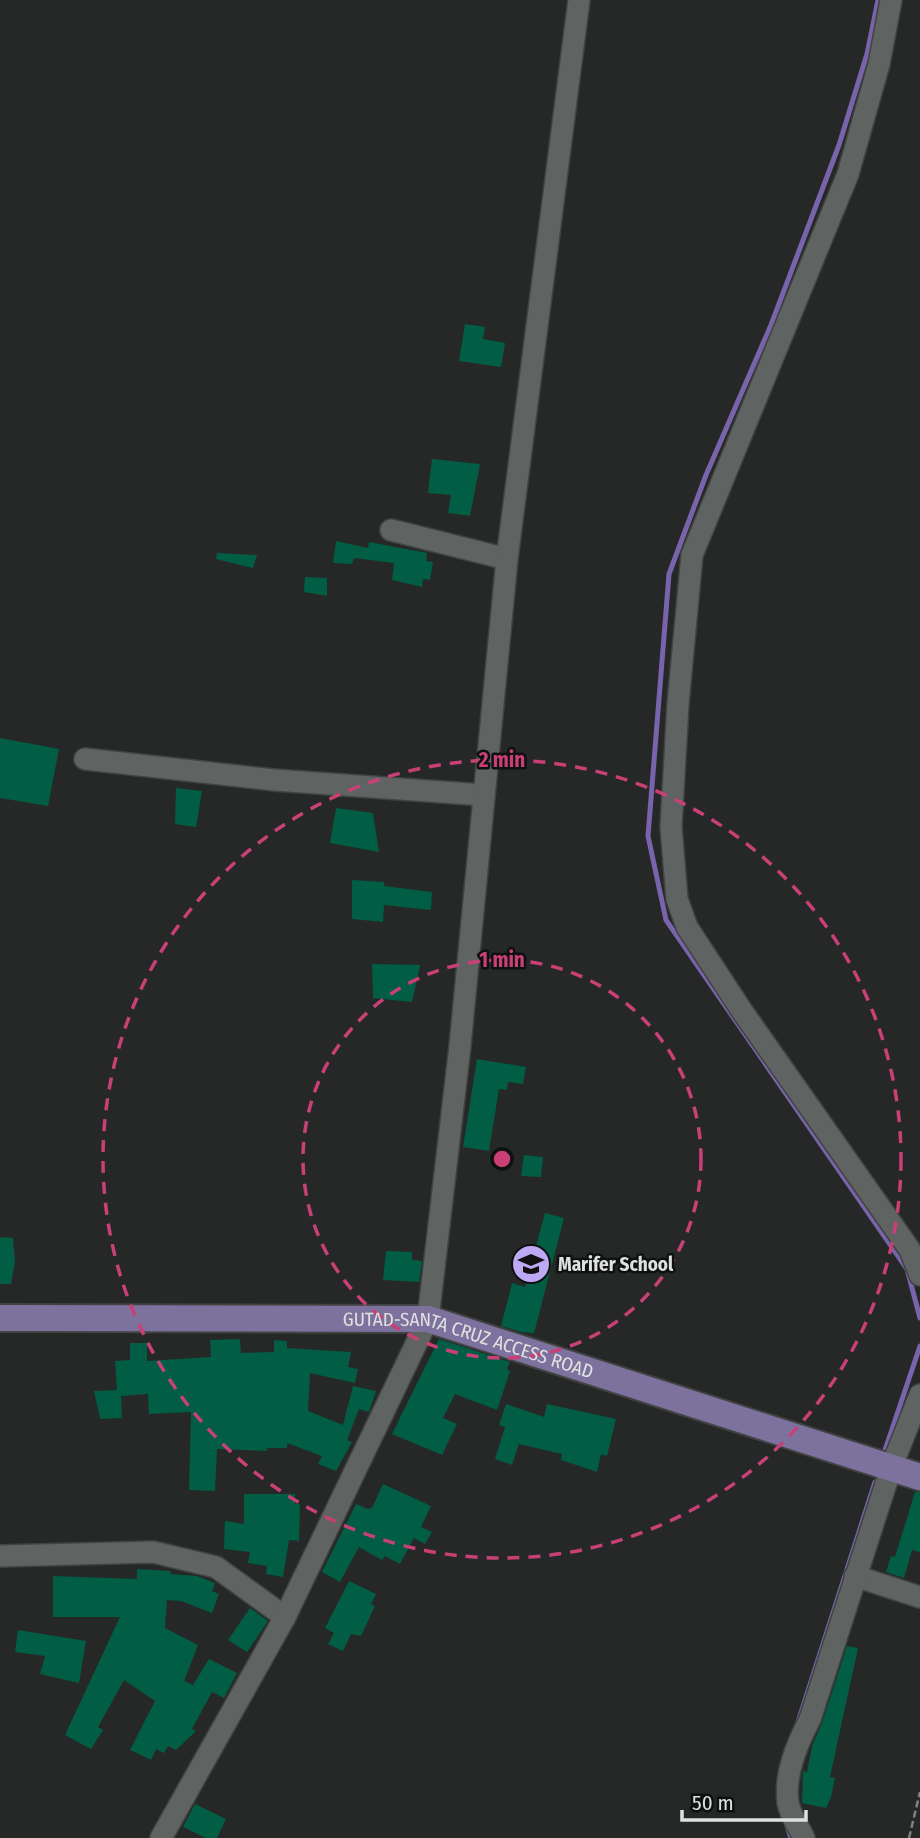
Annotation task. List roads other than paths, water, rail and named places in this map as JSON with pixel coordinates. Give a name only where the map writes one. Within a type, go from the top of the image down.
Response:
[{"type":"main road","name":"GUTAD-SANTA CRUZ ACCESS ROAD","points":[[0,1318],[428,1319],[920,1477]]},
{"type":"street","points":[[161,1838],[285,1617],[428,1319],[460,1046],[507,559],[579,0]]},
{"type":"street","points":[[891,0],[878,64],[848,174],[692,555],[678,704],[671,827],[677,899],[687,927],[742,1011],[910,1250],[920,1275]]},
{"type":"street","points":[[391,530],[507,559]]},
{"type":"street","points":[[85,759],[274,780],[484,795]]},
{"type":"street","points":[[804,1838],[788,1805],[787,1781],[891,1468],[920,1395]]},
{"type":"street","points":[[0,1556],[153,1552],[216,1567],[285,1617]]},
{"type":"street","points":[[855,1576],[920,1597]]},
{"type":"waterway","points":[[878,0],[867,54],[839,145],[771,325],[706,475],[669,574],[648,836],[666,920],[907,1269],[920,1318]]},
{"type":"waterway","points":[[883,1456],[920,1346]]},
{"type":"waterway","points":[[798,1722],[875,1482]]},
{"type":"waterway","points":[[787,1826],[791,1838]]},
{"type":"place","name":"Marifer School","points":[[531,1264]]}]
